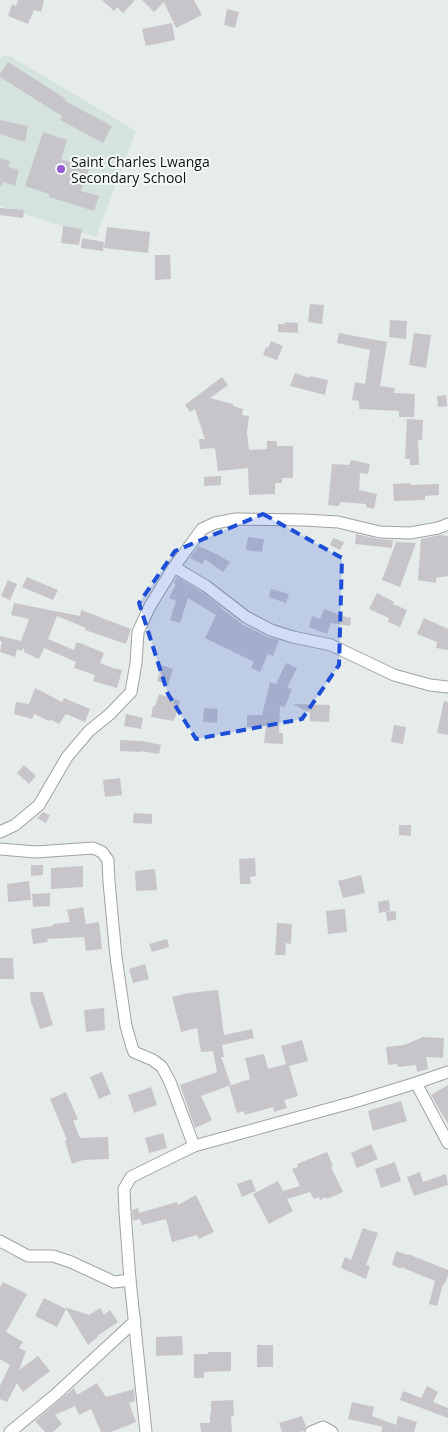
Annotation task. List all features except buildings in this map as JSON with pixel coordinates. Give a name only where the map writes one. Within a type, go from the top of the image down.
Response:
[{"type":"street","points":[[0,832],[15,825],[39,804],[67,757],[89,731],[110,714],[131,692],[136,663],[138,632],[150,606],[174,567],[202,529],[215,523],[236,519],[338,522],[380,532],[410,533],[438,528],[448,524]]},
{"type":"street","points":[[174,567],[206,586],[246,617],[271,630],[293,637],[332,645],[394,676],[430,685],[448,687]]},
{"type":"street","points":[[0,849],[36,852],[93,848],[102,852],[108,860],[116,958],[126,1026],[132,1047],[134,1052],[153,1060],[162,1067],[170,1082],[194,1146]]},
{"type":"street","points":[[146,1432],[130,1280],[124,1189],[131,1177],[194,1146],[416,1084],[448,1072]]},
{"type":"street","points":[[416,1084],[448,1143]]},
{"type":"street","points":[[0,1241],[28,1256],[53,1256],[71,1262],[114,1282],[130,1280]]},
{"type":"street","points":[[10,1432],[55,1395],[135,1321]]},
{"type":"street","points":[[311,1432],[323,1427],[332,1432]]},
{"type":"highlighted area","points":[[263,514],[342,558],[339,665],[302,719],[196,739],[168,694],[139,603],[175,551]]},
{"type":"shaded area","name":"Saint Charles Lwanga Secondary School","points":[[8,55],[136,131],[96,237],[0,206],[0,57]]},
{"type":"place","name":"Saint Charles Lwanga Secondary School","points":[[61,169]]}]
